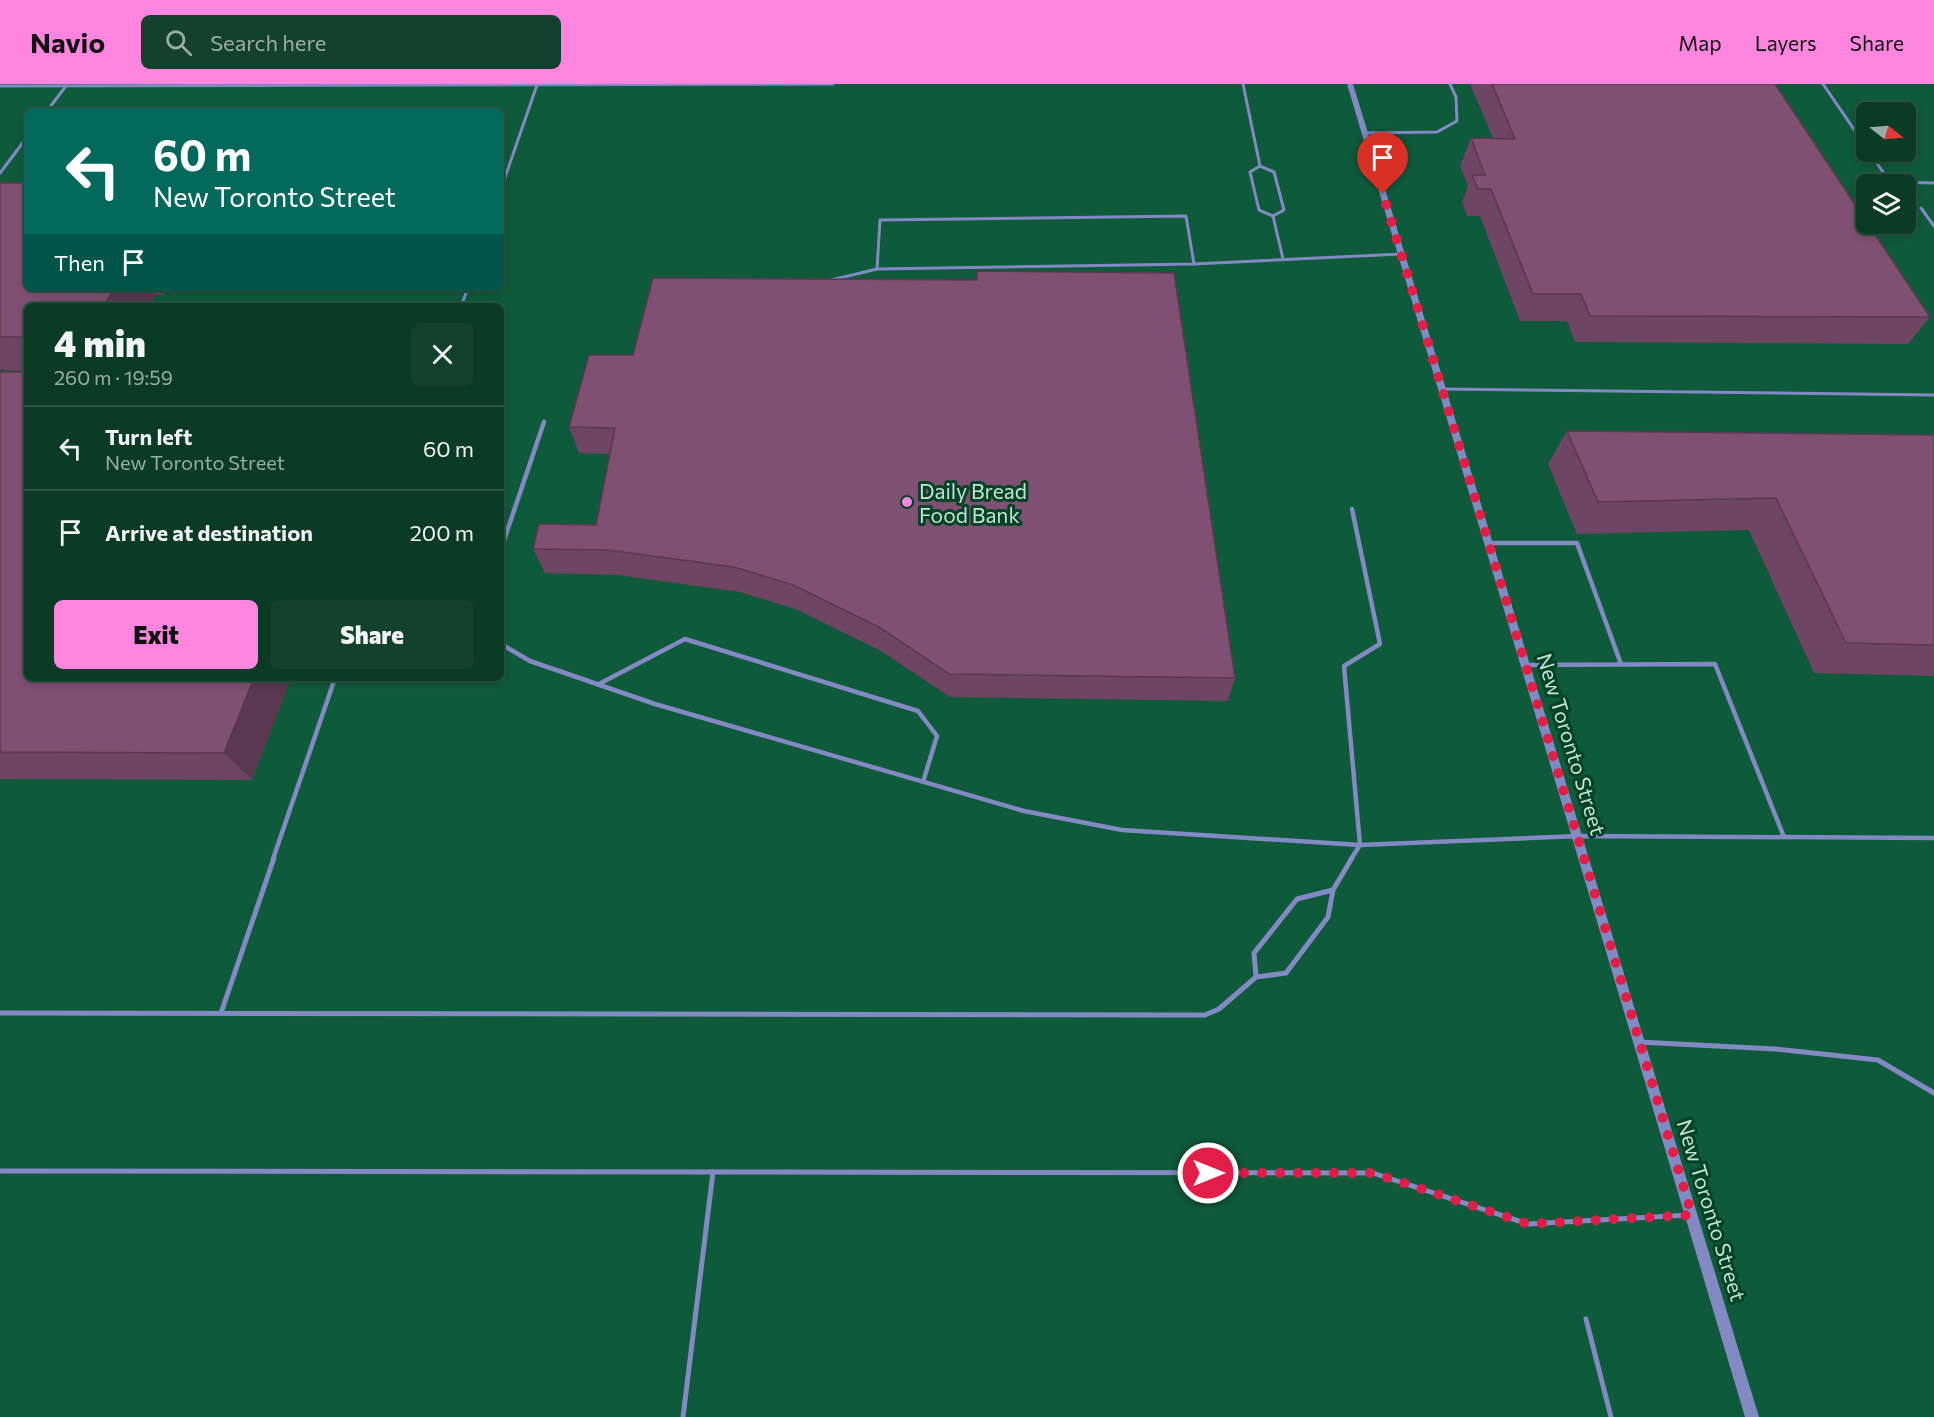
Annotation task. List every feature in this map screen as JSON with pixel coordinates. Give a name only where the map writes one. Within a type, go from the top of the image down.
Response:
[{"type":"street","name":"New Toronto Street","points":[[1350,84],[1752,1417]]},
{"type":"lane","points":[[0,86],[833,84]]},
{"type":"lane","points":[[1243,84],[1260,166]]},
{"type":"lane","points":[[1364,133],[1437,132],[1457,121],[1456,97],[1450,84]]},
{"type":"lane","points":[[1823,84],[1856,132]]},
{"type":"lane","points":[[504,180],[537,85]]},
{"type":"lane","points":[[49,108],[66,86]]},
{"type":"lane","points":[[0,173],[24,141]]},
{"type":"lane","points":[[1876,162],[1890,182],[1934,183]]},
{"type":"lane","points":[[1260,166],[1250,172],[1259,210],[1273,216]]},
{"type":"lane","points":[[1260,166],[1274,172],[1284,210],[1273,216]]},
{"type":"lane","points":[[1922,208],[1934,226]]},
{"type":"lane","points":[[877,269],[880,220],[1186,216],[1194,264]]},
{"type":"lane","points":[[1273,216],[1283,259]]},
{"type":"lane","points":[[825,281],[877,269],[1194,264],[1401,254]]},
{"type":"lane","points":[[1442,389],[1934,395]]},
{"type":"lane","points":[[504,540],[544,421]]},
{"type":"lane","points":[[0,1012],[1205,1015],[1219,1009],[1256,977],[1286,974],[1328,917],[1333,890],[1360,845],[1344,666],[1380,644],[1352,509]]},
{"type":"lane","points":[[1489,543],[1577,543],[1621,664]]},
{"type":"lane","points":[[599,684],[684,639],[918,711],[937,736],[922,782]]},
{"type":"lane","points":[[504,646],[530,661],[655,704],[1024,811],[1122,830],[1360,845],[1578,836],[1934,838]]},
{"type":"lane","points":[[1526,665],[1715,664],[1784,837]]},
{"type":"lane","points":[[221,1013],[334,681]]},
{"type":"lane","points":[[1256,977],[1254,953],[1297,899],[1333,890]]},
{"type":"lane","points":[[1639,1042],[1775,1049],[1878,1060],[1934,1093]]},
{"type":"lane","points":[[0,1171],[1373,1173],[1528,1224],[1692,1215]]},
{"type":"lane","points":[[683,1417],[713,1172]]},
{"type":"lane","points":[[1586,1319],[1611,1417]]},
{"type":"shaded area","points":[[0,84],[1934,84],[1934,1417],[0,1417]]},
{"type":"building","points":[[1492,84],[1775,84],[1856,206],[1856,234],[1875,234],[1930,317],[1590,316],[1581,294],[1533,294],[1491,189],[1478,189],[1472,175],[1485,175],[1471,138],[1515,139]]},
{"type":"building","points":[[0,183],[24,183],[24,291],[113,291],[105,303],[24,303],[24,337],[0,337]]},
{"type":"building","name":"Daily Bread Food Bank","points":[[977,271],[1174,273],[1235,678],[949,674],[879,627],[793,585],[734,567],[608,550],[533,549],[539,524],[596,525],[615,428],[569,427],[589,355],[633,355],[653,278],[977,280]]},
{"type":"building","points":[[0,372],[24,372],[24,681],[253,681],[224,753],[0,752]]},
{"type":"building","points":[[1567,431],[1934,435],[1934,645],[1846,643],[1776,498],[1598,502]]},
{"type":"place","name":"Daily Bread Food Bank","points":[[907,502]]},
{"type":"route","points":[[1208,1173],[1373,1173],[1528,1224],[1692,1215],[1383,194]]}]
